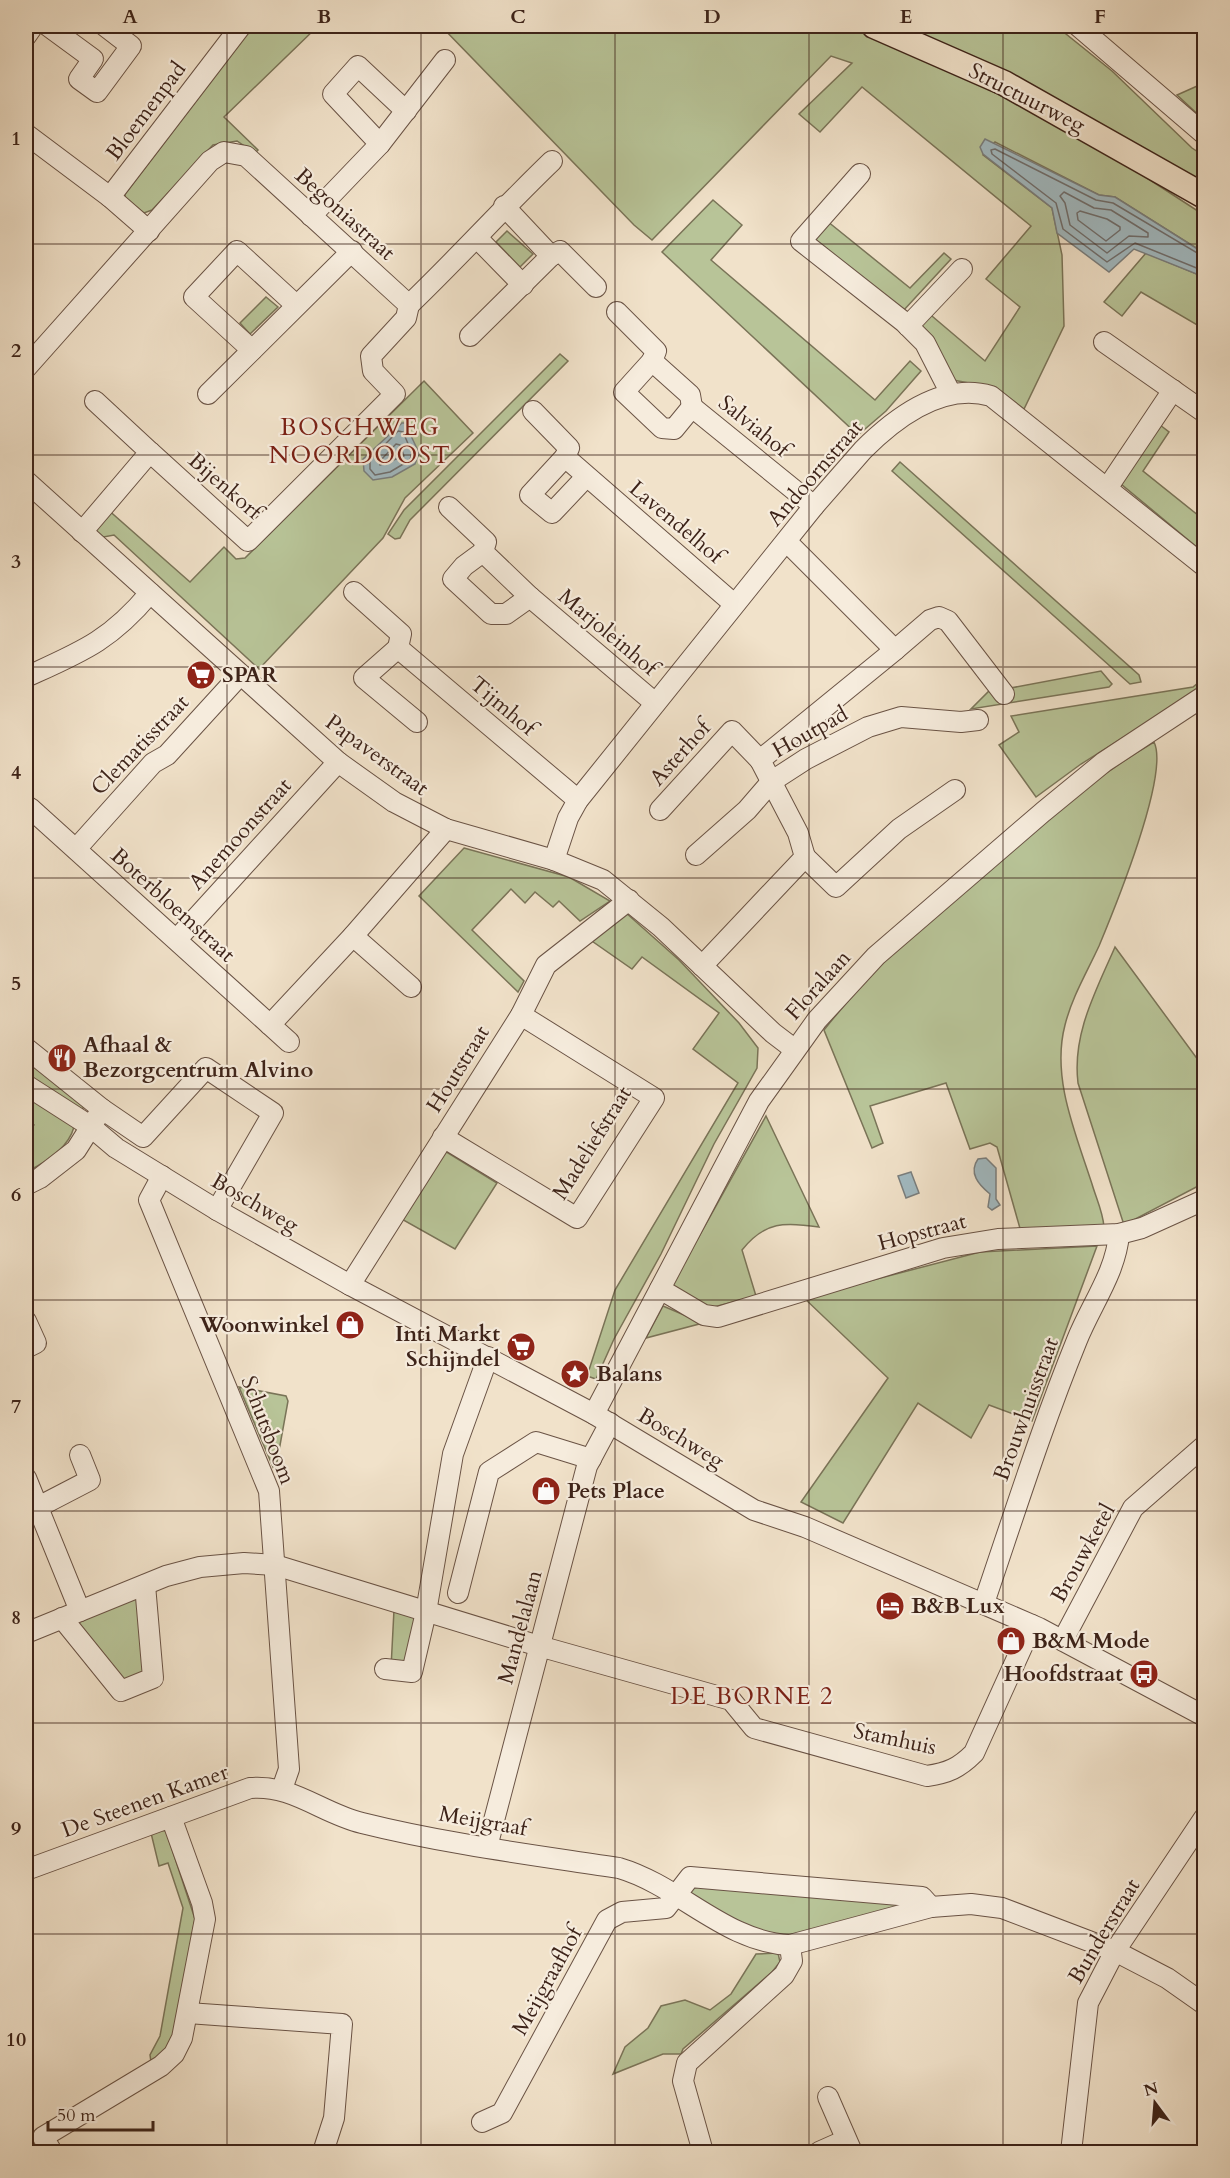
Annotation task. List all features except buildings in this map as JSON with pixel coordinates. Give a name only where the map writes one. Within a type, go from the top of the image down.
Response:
[{"type":"main road","name":"Structuurweg","points":[[874,26],[1004,83],[1176,178],[1204,196]]},
{"type":"main road","name":"Structuurweg","points":[[1176,178],[1197,205],[1204,210]]},
{"type":"street","points":[[26,36],[33,26]]},
{"type":"street","points":[[48,26],[93,59],[79,79],[97,92],[131,46],[105,26]]},
{"type":"street","name":"Bloemenpad","points":[[110,197],[241,26]]},
{"type":"street","points":[[1078,26],[1204,134]]},
{"type":"street","points":[[312,216],[380,144],[445,60]]},
{"type":"street","points":[[380,144],[333,94],[358,66],[406,111]]},
{"type":"street","points":[[26,368],[149,231],[110,197],[30,145]]},
{"type":"street","name":"Begoniastraat","points":[[149,231],[210,161],[224,152],[246,156],[409,305]]},
{"type":"street","points":[[409,305],[478,238],[504,206],[552,161]]},
{"type":"street","points":[[860,174],[795,248],[908,326],[925,343],[951,394]]},
{"type":"street","points":[[504,206],[551,256]]},
{"type":"street","points":[[478,238],[522,285]]},
{"type":"street","points":[[252,351],[194,297],[237,251],[296,305]]},
{"type":"street","points":[[208,394],[352,251]]},
{"type":"street","points":[[470,336],[551,256],[560,251],[596,287]]},
{"type":"street","points":[[908,326],[962,269]]},
{"type":"street","name":"Bijenkorf","points":[[150,452],[248,541],[395,394],[373,371],[370,363],[375,349],[406,318],[409,305]]},
{"type":"street","name":"Salviahof","points":[[616,312],[656,351],[652,361],[628,384],[624,392],[662,428],[674,429],[692,407]]},
{"type":"street","points":[[1104,342],[1204,412]]},
{"type":"street","name":"Salviahof","points":[[652,361],[690,395],[692,407],[814,506]]},
{"type":"street","points":[[1108,488],[1173,390]]},
{"type":"street","name":"Andoornstraat","points":[[554,860],[578,800],[734,604],[787,542],[814,506],[880,433],[925,404],[951,394],[980,393],[991,396],[1204,566]]},
{"type":"street","points":[[82,532],[150,452],[95,401]]},
{"type":"street","name":"Lavendelhof","points":[[533,411],[569,448],[565,458],[734,604]]},
{"type":"street","points":[[565,458],[530,495],[552,513],[586,477]]},
{"type":"street","name":"Papaverstraat","points":[[26,481],[338,762],[394,802],[446,828],[554,860],[603,880],[629,900],[702,966],[772,1033],[794,1049]]},
{"type":"street","name":"Marjoleinhof","points":[[449,507],[486,542],[483,552],[464,566],[453,579],[490,614],[506,614],[530,597]]},
{"type":"street","points":[[787,542],[895,650]]},
{"type":"street","name":"Marjoleinhof","points":[[483,552],[530,597],[655,704]]},
{"type":"street","points":[[354,592],[401,634],[398,648],[364,678],[417,722]]},
{"type":"street","points":[[26,677],[92,647],[128,620],[150,593]]},
{"type":"street","points":[[955,790],[899,829],[836,887],[804,857],[798,833],[760,760],[930,620],[939,617],[948,621],[1004,694]]},
{"type":"street","name":"Tijmhof","points":[[398,648],[578,800]]},
{"type":"street","name":"Clematisstraat","points":[[75,849],[153,763],[167,755],[240,675]]},
{"type":"street","name":"Floralaan","points":[[602,1418],[660,1289],[759,1101],[794,1049],[844,988],[876,956],[1034,819],[1104,762],[1204,696]]},
{"type":"street","name":"Houtpad","points":[[696,855],[747,810],[772,781],[806,759],[888,719],[912,717],[961,722],[978,720]]},
{"type":"street","name":"Asterhof","points":[[660,810],[732,731],[760,760]]},
{"type":"street","name":"Anemoonstraat","points":[[177,939],[338,762]]},
{"type":"street","name":"Boterbloemstraat","points":[[26,813],[30,808],[289,1042]]},
{"type":"street","points":[[270,1025],[353,936],[446,828]]},
{"type":"street","points":[[702,966],[804,857]]},
{"type":"street","name":"Houtstraat","points":[[350,1285],[521,1015],[546,965],[629,900]]},
{"type":"street","points":[[353,936],[411,987]]},
{"type":"street","name":"Madeliefstraat","points":[[443,1137],[576,1218],[654,1098],[521,1015]]},
{"type":"street","points":[[26,1048],[102,1109],[143,1137],[206,1068],[273,1113],[217,1210]]},
{"type":"street","name":"Boschweg","points":[[26,1085],[90,1126],[116,1148],[217,1210],[350,1285],[602,1418],[754,1510],[805,1527],[984,1603],[1062,1640],[1204,1716]]},
{"type":"street","points":[[26,1185],[40,1178],[76,1150],[102,1109]]},
{"type":"street","name":"Schutsboom","points":[[162,1176],[149,1200],[269,1491],[289,1769],[282,1789]]},
{"type":"street","name":"Hopstraat","points":[[660,1289],[704,1315],[718,1317],[943,1248],[998,1239],[1119,1234],[1142,1228],[1204,1200]]},
{"type":"street","name":"Brouwhuisstraat","points":[[984,1603],[1037,1443],[1077,1337],[1117,1253],[1119,1234]]},
{"type":"street","points":[[26,1321],[36,1343],[26,1348]]},
{"type":"street","points":[[385,1669],[412,1672],[426,1612],[453,1454],[488,1357]]},
{"type":"street","name":"Mandelalaan","points":[[487,1847],[539,1646],[602,1418]]},
{"type":"street","points":[[458,1593],[489,1472],[536,1442],[591,1459]]},
{"type":"street","name":"Brouwketel","points":[[1062,1640],[1134,1508],[1204,1446]]},
{"type":"street","points":[[38,1507],[90,1480],[80,1455]]},
{"type":"street","points":[[26,1478],[38,1507],[71,1614],[122,1691],[153,1678],[145,1585]]},
{"type":"street","name":"Stamhuis","points":[[26,1632],[145,1585],[200,1567],[244,1563],[276,1565],[539,1646],[731,1700],[754,1728],[927,1776],[946,1773],[961,1766],[974,1753],[1032,1625]]},
{"type":"street","name":"De Steenen Kamer","points":[[26,1870],[250,1788],[282,1789]]},
{"type":"street","name":"Meijgraaf","points":[[282,1789],[324,1810],[360,1823],[487,1847],[620,1868],[640,1874],[748,1938],[764,1943],[790,1945],[930,1907],[971,1904],[1002,1908],[1115,1951],[1167,1978],[1204,2004]]},
{"type":"street","points":[[52,2152],[43,2137],[161,2066],[174,2054],[182,2038],[205,1919],[202,1903],[171,1817]]},
{"type":"street","name":"Bunderstraat","points":[[1071,2152],[1088,2003],[1115,1951],[1204,1818]]},
{"type":"street","name":"Meijgraaf","points":[[677,1896],[686,1881],[697,1877],[922,1897],[930,1907]]},
{"type":"street","name":"Meijgraafhof","points":[[482,2122],[502,2113],[607,1920],[622,1912],[666,1908],[677,1896]]},
{"type":"street","points":[[703,2152],[683,2081],[684,2070],[687,2063],[784,1975],[792,1961],[790,1945]]},
{"type":"street","points":[[188,2013],[342,2024],[333,2118],[323,2152]]},
{"type":"street","points":[[819,2152],[849,2146],[828,2097]]},
{"type":"green space","points":[[253,26],[318,26],[224,117],[258,150],[255,153],[237,141],[213,145],[152,210],[144,213],[125,198],[125,194]]},
{"type":"green space","points":[[441,26],[855,26],[899,44],[1090,141],[1204,215],[1204,253],[1115,197],[1099,195],[995,142],[983,155],[1052,208],[1062,255],[1064,326],[1024,409],[996,388],[953,380],[914,324],[926,311],[985,361],[1020,307],[986,279],[1031,226],[862,87],[820,132],[799,114],[852,63],[831,56],[652,240],[634,225]]},
{"type":"green space","points":[[895,26],[1056,26],[1112,71],[1192,148],[1204,156],[1204,187]]},
{"type":"green space","points":[[1204,83],[1204,120],[1177,95]]},
{"type":"green space","points":[[713,200],[742,225],[711,260],[875,400],[910,361],[921,371],[886,411],[858,435],[662,252]]},
{"type":"green space","points":[[827,221],[910,288],[944,253],[951,259],[903,311],[812,243]]},
{"type":"green space","points":[[507,231],[533,254],[520,267],[496,242]]},
{"type":"green space","points":[[1146,253],[1204,277],[1204,329],[1141,292],[1122,316],[1104,302]]},
{"type":"green space","points":[[266,297],[278,307],[250,334],[240,323]]},
{"type":"green space","points":[[560,354],[568,361],[410,520],[400,538],[395,539],[388,534],[404,510]]},
{"type":"green space","points":[[424,381],[473,433],[405,498],[383,538],[259,669],[114,535],[98,538],[88,527],[106,508],[190,582],[224,547],[236,559],[245,558]]},
{"type":"green space","points":[[1160,425],[1169,432],[1143,471],[1204,520],[1204,553],[1121,484]]},
{"type":"green space","points":[[900,462],[1139,675],[1141,682],[1130,684],[892,471]]},
{"type":"green space","points":[[1101,671],[1112,684],[1109,687],[971,709],[993,687],[1000,690]]},
{"type":"green space","points":[[1204,678],[1204,687],[1081,764],[1036,797],[999,745],[1019,732],[1011,716],[1193,687]]},
{"type":"green space","points":[[1154,742],[1157,758],[1148,811],[1099,946],[1072,1005],[1061,1045],[1061,1065],[1067,1106],[1101,1210],[1104,1227],[1021,1232],[997,1147],[990,1143],[970,1149],[946,1083],[870,1106],[883,1143],[872,1148],[824,1030],[875,970],[961,888],[1078,794]]},
{"type":"green space","points":[[464,848],[569,877],[610,901],[580,921],[559,901],[553,907],[535,892],[525,903],[511,889],[472,930],[524,981],[518,992],[419,896]]},
{"type":"green space","points":[[625,912],[679,960],[739,1023],[758,1048],[757,1068],[714,1144],[661,1254],[614,1339],[596,1379],[587,1376],[615,1290],[738,1083],[693,1049],[719,1013],[642,957],[632,969],[589,939]]},
{"type":"green space","points":[[1115,947],[1204,1068],[1204,1183],[1124,1225],[1078,1083],[1077,1065],[1087,1013]]},
{"type":"green space","points":[[26,1053],[87,1104],[80,1111],[26,1075]]},
{"type":"green space","points":[[26,1096],[74,1127],[61,1149],[48,1160],[26,1172],[28,1138],[26,1135],[34,1125],[26,1119]]},
{"type":"green space","points":[[766,1116],[819,1227],[786,1224],[759,1233],[742,1250],[756,1296],[710,1308],[676,1293],[672,1285]]},
{"type":"green space","points":[[440,1148],[497,1183],[455,1249],[398,1217]]},
{"type":"green space","points":[[1097,1246],[1032,1421],[989,1405],[971,1438],[918,1403],[843,1523],[801,1502],[888,1378],[804,1298],[980,1252]]},
{"type":"green space","points":[[663,1306],[703,1323],[646,1338]]},
{"type":"green space","points":[[239,1387],[286,1396],[288,1401],[277,1462],[273,1467]]},
{"type":"green space","points":[[139,1596],[146,1674],[123,1682],[73,1621]]},
{"type":"green space","points":[[394,1610],[416,1614],[405,1671],[391,1668]]},
{"type":"green space","points":[[159,1830],[166,1831],[195,1919],[173,2043],[151,2062],[150,2055],[160,2036],[183,1908],[168,1863],[159,1866],[151,1833]]},
{"type":"green space","points":[[691,1884],[911,1904],[786,1937],[750,1931],[690,1894]]},
{"type":"green space","points":[[778,1953],[780,1962],[772,1972],[683,2049],[681,2054],[663,2054],[613,2074],[625,2047],[648,2028],[661,2006],[685,2000],[710,2010],[731,1994],[756,1954]]},
{"type":"water","points":[[985,139],[1099,195],[1115,197],[1204,253],[1204,277],[1134,249],[1109,272],[1057,233],[1052,208],[983,154],[980,147]]},
{"type":"water","points":[[402,423],[405,423],[419,453],[415,464],[392,477],[373,480],[364,471],[363,459]]},
{"type":"water","points":[[986,1158],[996,1168],[996,1199],[1000,1205],[992,1210],[988,1207],[990,1194],[979,1183],[974,1169],[978,1159]]},
{"type":"water","points":[[911,1172],[919,1193],[906,1198],[898,1176]]},
{"type":"place","name":"SPAR","points":[[201,675]]},
{"type":"place","name":"Afhaal & Bezorgcentrum Alvino","points":[[62,1058]]},
{"type":"place","name":"Woonwinkel","points":[[350,1325]]},
{"type":"place","name":"Inti Markt Schijndel","points":[[521,1347]]},
{"type":"place","name":"Balans","points":[[575,1374]]},
{"type":"place","name":"Pets Place","points":[[546,1491]]},
{"type":"place","name":"B&B Lux","points":[[890,1606]]},
{"type":"place","name":"B&M Mode","points":[[1011,1641]]},
{"type":"place","name":"Hoofdstraat","points":[[1144,1674]]},
{"type":"district","name":"BOSCHWEG NOORDOOST","points":[[360,441]]},
{"type":"district","name":"DE BORNE 2","points":[[752,1696]]}]
